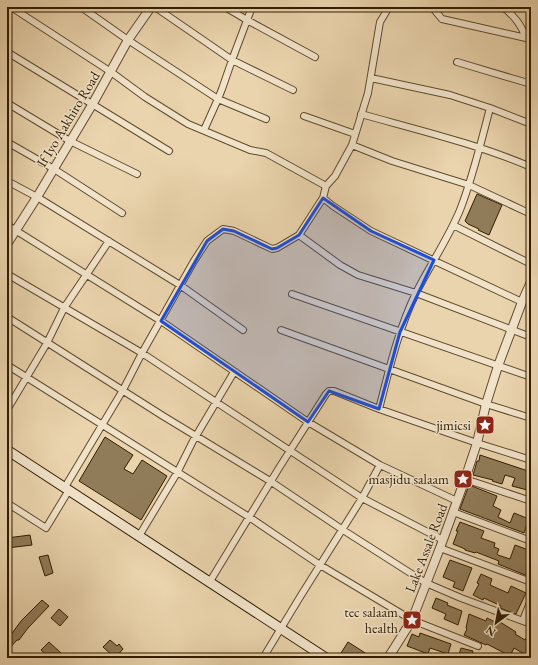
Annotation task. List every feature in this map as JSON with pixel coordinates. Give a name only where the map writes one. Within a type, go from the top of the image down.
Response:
[{"type":"main road","points":[[7,450],[326,658]]},
{"type":"street","points":[[11,7],[188,124],[250,150],[266,153],[326,186]]},
{"type":"street","points":[[81,7],[218,99],[266,119]]},
{"type":"street","name":"If Iyo Aakhiro Road","points":[[7,244],[92,105],[128,40],[151,7]]},
{"type":"street","points":[[155,7],[232,60],[293,90]]},
{"type":"street","points":[[225,7],[315,57]]},
{"type":"street","points":[[204,130],[222,89],[252,7]]},
{"type":"street","points":[[7,503],[46,528],[180,284],[207,241],[223,229],[234,231],[272,249],[277,248],[299,235],[323,198],[326,186],[335,176],[352,145],[368,93],[380,22],[389,7]]},
{"type":"street","points":[[432,7],[442,19],[529,39]]},
{"type":"street","points":[[503,7],[514,16],[529,39]]},
{"type":"street","points":[[7,52],[169,151]]},
{"type":"street","points":[[457,62],[531,84]]},
{"type":"street","points":[[371,78],[450,95],[490,108],[531,124]]},
{"type":"street","points":[[7,103],[70,141],[137,174]]},
{"type":"street","points":[[380,409],[400,332],[416,293],[453,225],[469,185],[490,108]]},
{"type":"street","points":[[361,114],[480,148],[508,157],[531,167]]},
{"type":"street","points":[[304,116],[355,134]]},
{"type":"street","points":[[7,142],[54,168],[122,212]]},
{"type":"street","points":[[352,145],[392,161],[469,185],[531,214]]},
{"type":"street","points":[[7,181],[37,197],[180,284],[243,330]]},
{"type":"street","points":[[323,198],[371,231],[522,302]]},
{"type":"street","points":[[7,225],[161,321],[308,422],[380,464],[457,501]]},
{"type":"street","points":[[453,225],[531,264]]},
{"type":"street","points":[[299,235],[358,275],[416,293],[531,336]]},
{"type":"street","points":[[7,410],[47,343],[64,308],[109,241]]},
{"type":"street","points":[[7,274],[142,353],[362,498],[443,540]]},
{"type":"street","name":"Lake Assale Road","points":[[388,658],[412,620],[440,548],[477,442],[486,404],[498,366],[522,302],[529,293],[531,282]]},
{"type":"street","points":[[292,294],[531,377]]},
{"type":"street","points":[[7,317],[163,416],[270,481],[426,583],[461,598],[531,624]]},
{"type":"street","points":[[281,330],[390,368],[486,404],[531,418]]},
{"type":"street","points":[[7,364],[248,517],[320,565],[412,620],[478,646]]},
{"type":"street","points":[[139,536],[177,473],[196,436],[234,372]]},
{"type":"street","points":[[209,582],[270,481],[329,391],[334,391],[380,409],[531,460]]},
{"type":"street","points":[[263,658],[343,530],[380,464]]},
{"type":"street","points":[[465,478],[531,501]]},
{"type":"street","points":[[453,512],[531,541]]},
{"type":"street","points":[[440,548],[531,582]]},
{"type":"street","points":[[523,620],[531,600]]},
{"type":"highlighted area","points":[[323,198],[371,231],[434,260],[400,332],[379,409],[329,391],[308,422],[161,321],[207,241],[223,229],[234,231],[272,249],[277,248],[299,235]]},
{"type":"building","points":[[477,194],[502,205],[489,235],[478,230],[479,229],[465,221]]},
{"type":"building","points":[[105,437],[133,455],[124,469],[133,474],[142,460],[167,476],[141,520],[79,481]]},
{"type":"building","points":[[480,455],[531,472],[531,491],[512,486],[515,478],[505,475],[502,484],[473,475]]},
{"type":"building","points":[[469,485],[497,496],[493,506],[501,510],[498,517],[510,523],[514,513],[529,519],[524,533],[460,509]]},
{"type":"building","points":[[460,522],[484,531],[481,538],[495,543],[494,547],[499,549],[498,555],[510,559],[515,545],[531,551],[530,577],[498,564],[499,561],[476,552],[465,550],[453,544]]},
{"type":"building","points":[[30,535],[32,545],[7,548],[7,538]]},
{"type":"building","points":[[48,555],[53,573],[45,576],[39,557]]},
{"type":"building","points":[[450,560],[472,568],[463,591],[453,587],[455,582],[443,577]]},
{"type":"building","points":[[481,574],[492,579],[490,585],[508,593],[511,586],[526,593],[516,614],[500,608],[501,606],[484,598],[483,600],[473,595],[479,584],[477,583]]},
{"type":"building","points":[[436,598],[448,603],[447,605],[462,611],[458,625],[444,619],[446,614],[432,608]]},
{"type":"building","points":[[42,600],[49,606],[19,640],[17,640],[7,651],[7,633],[10,636],[21,621]]},
{"type":"building","points":[[59,609],[68,617],[60,626],[51,618]]},
{"type":"building","points":[[469,614],[486,621],[487,618],[499,624],[500,622],[516,632],[515,634],[525,640],[531,630],[531,658],[514,648],[510,656],[487,644],[486,645],[464,635],[467,629]]},
{"type":"building","points":[[420,633],[451,644],[448,654],[430,648],[428,654],[407,646],[412,634],[419,637]]},
{"type":"building","points":[[110,640],[117,646],[119,644],[123,649],[115,658],[103,647]]},
{"type":"building","points":[[49,642],[61,653],[56,658],[50,658],[41,650]]},
{"type":"building","points":[[348,642],[373,658],[349,658],[341,653]]},
{"type":"building","points":[[461,648],[473,651],[471,658],[458,658]]},
{"type":"place","name":"jimicsi","points":[[485,425]]},
{"type":"place","name":"masjidu salaam","points":[[463,479]]},
{"type":"place","name":"tec salaam health","points":[[412,620]]}]
